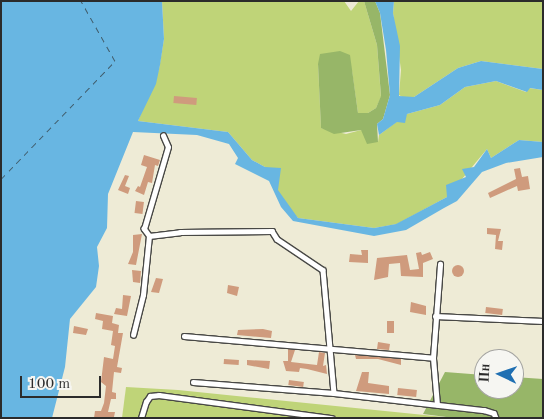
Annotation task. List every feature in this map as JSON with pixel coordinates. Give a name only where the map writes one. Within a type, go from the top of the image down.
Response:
[{"type":"street","points":[[132,335],[143,295],[149,236],[144,229],[168,147],[163,136]]},
{"type":"street","points":[[149,236],[180,232],[272,231],[277,239],[323,270],[334,394]]},
{"type":"street","points":[[437,405],[433,358],[440,264]]},
{"type":"street","points":[[436,316],[543,321]]},
{"type":"street","points":[[184,336],[433,358]]},
{"type":"street","points":[[193,382],[334,394],[484,410],[494,413],[496,418]]},
{"type":"street","points":[[142,418],[146,402],[150,396],[159,395],[330,418]]},
{"type":"green space","points":[[162,1],[344,1],[351,11],[359,1],[364,1],[377,45],[381,97],[376,108],[368,113],[358,113],[352,71],[318,64],[321,128],[346,134],[361,130],[378,142],[379,135],[407,114],[440,105],[465,87],[496,81],[526,92],[529,88],[543,90],[543,142],[519,140],[491,158],[487,149],[447,197],[397,224],[374,228],[298,218],[283,201],[265,167],[252,160],[228,132],[138,121],[159,69],[164,39]]},
{"type":"green space","points":[[364,1],[375,1],[380,13],[390,95],[383,119],[377,124],[378,142],[367,144],[361,130],[334,134],[321,128],[318,64],[320,54],[340,51],[350,55],[358,113],[368,113],[376,108],[381,96],[377,45]]},
{"type":"green space","points":[[394,1],[543,1],[543,69],[481,61],[458,68],[414,97],[404,98],[399,95],[401,70],[393,13]]},
{"type":"green space","points":[[445,372],[474,374],[474,399],[524,399],[524,378],[543,379],[543,418],[454,418],[423,414]]},
{"type":"green space","points":[[126,387],[178,390],[454,418],[122,418]]},
{"type":"water","points":[[1,1],[162,1],[164,39],[160,65],[156,84],[138,121],[228,132],[252,160],[265,167],[281,168],[278,190],[298,218],[374,228],[396,224],[447,197],[446,185],[466,177],[462,169],[474,167],[487,149],[491,158],[519,140],[543,142],[543,157],[506,163],[482,172],[457,201],[406,230],[374,236],[293,221],[281,207],[269,181],[235,164],[238,158],[229,144],[197,135],[133,132],[108,194],[107,228],[97,247],[99,266],[96,287],[70,319],[65,367],[52,418],[1,418]]},
{"type":"water","points":[[375,1],[394,1],[393,13],[400,46],[399,96],[414,97],[458,68],[481,61],[543,69],[543,90],[530,88],[527,92],[496,81],[465,87],[440,105],[407,114],[405,123],[397,122],[379,135],[377,124],[383,119],[390,95],[386,50],[380,13]]},
{"type":"building","points":[[174,96],[197,98],[196,105],[173,103]]},
{"type":"building","points":[[144,155],[160,160],[158,166],[155,165],[152,183],[148,182],[144,195],[135,191],[138,186],[140,187],[147,167],[141,165]]},
{"type":"building","points":[[520,168],[522,177],[528,176],[530,189],[518,191],[517,186],[490,198],[488,193],[516,179],[514,169]]},
{"type":"building","points":[[125,175],[129,176],[125,186],[130,188],[128,194],[118,190]]},
{"type":"building","points":[[136,201],[144,202],[142,214],[135,213]]},
{"type":"building","points":[[487,228],[501,229],[498,241],[503,241],[502,250],[495,249],[496,235],[487,234]]},
{"type":"building","points":[[142,234],[136,265],[128,264],[133,252],[133,235]]},
{"type":"building","points":[[361,250],[368,250],[368,263],[349,262],[350,254],[362,255]]},
{"type":"building","points":[[421,252],[422,255],[430,252],[433,259],[423,263],[423,277],[401,276],[400,263],[389,264],[388,277],[374,280],[377,258],[407,255],[410,270],[419,269],[416,253]]},
{"type":"building","points":[[456,265],[460,265],[464,271],[460,277],[456,277],[452,273],[452,269]]},
{"type":"building","points":[[132,270],[141,271],[140,283],[133,282]]},
{"type":"building","points":[[156,278],[163,279],[159,293],[151,292]]},
{"type":"building","points":[[228,285],[239,287],[237,296],[227,293]]},
{"type":"building","points":[[123,295],[131,296],[127,316],[114,314],[116,308],[122,309]]},
{"type":"building","points":[[411,302],[426,306],[426,315],[410,312]]},
{"type":"building","points":[[486,307],[503,309],[502,315],[485,313]]},
{"type":"building","points":[[96,313],[113,316],[112,323],[119,325],[118,333],[123,333],[117,367],[122,368],[121,373],[114,372],[112,392],[116,393],[116,399],[111,399],[108,412],[115,412],[114,417],[94,418],[95,411],[101,411],[104,403],[106,386],[101,382],[104,357],[113,359],[115,346],[111,345],[113,331],[102,329],[103,321],[95,319]]},
{"type":"building","points":[[387,321],[394,321],[394,333],[387,333]]},
{"type":"building","points":[[74,326],[88,329],[86,335],[73,333]]},
{"type":"building","points":[[263,329],[272,331],[271,338],[237,335],[238,330]]},
{"type":"building","points":[[378,342],[390,344],[389,350],[377,349]]},
{"type":"building","points":[[288,349],[295,350],[291,362],[317,365],[319,352],[325,353],[323,366],[326,365],[327,374],[300,368],[299,372],[286,371],[283,361],[288,361]]},
{"type":"building","points":[[355,355],[401,359],[401,365],[378,359],[356,359]]},
{"type":"building","points":[[224,359],[239,360],[239,365],[224,364]]},
{"type":"building","points":[[247,360],[270,361],[269,369],[247,365]]},
{"type":"building","points":[[362,372],[369,372],[368,383],[389,386],[389,394],[356,391]]},
{"type":"building","points":[[289,380],[304,382],[303,387],[288,385]]},
{"type":"building","points":[[398,388],[417,390],[416,397],[397,395]]},
{"type":"ferry route","points":[[1,179],[115,61],[81,1]]}]
